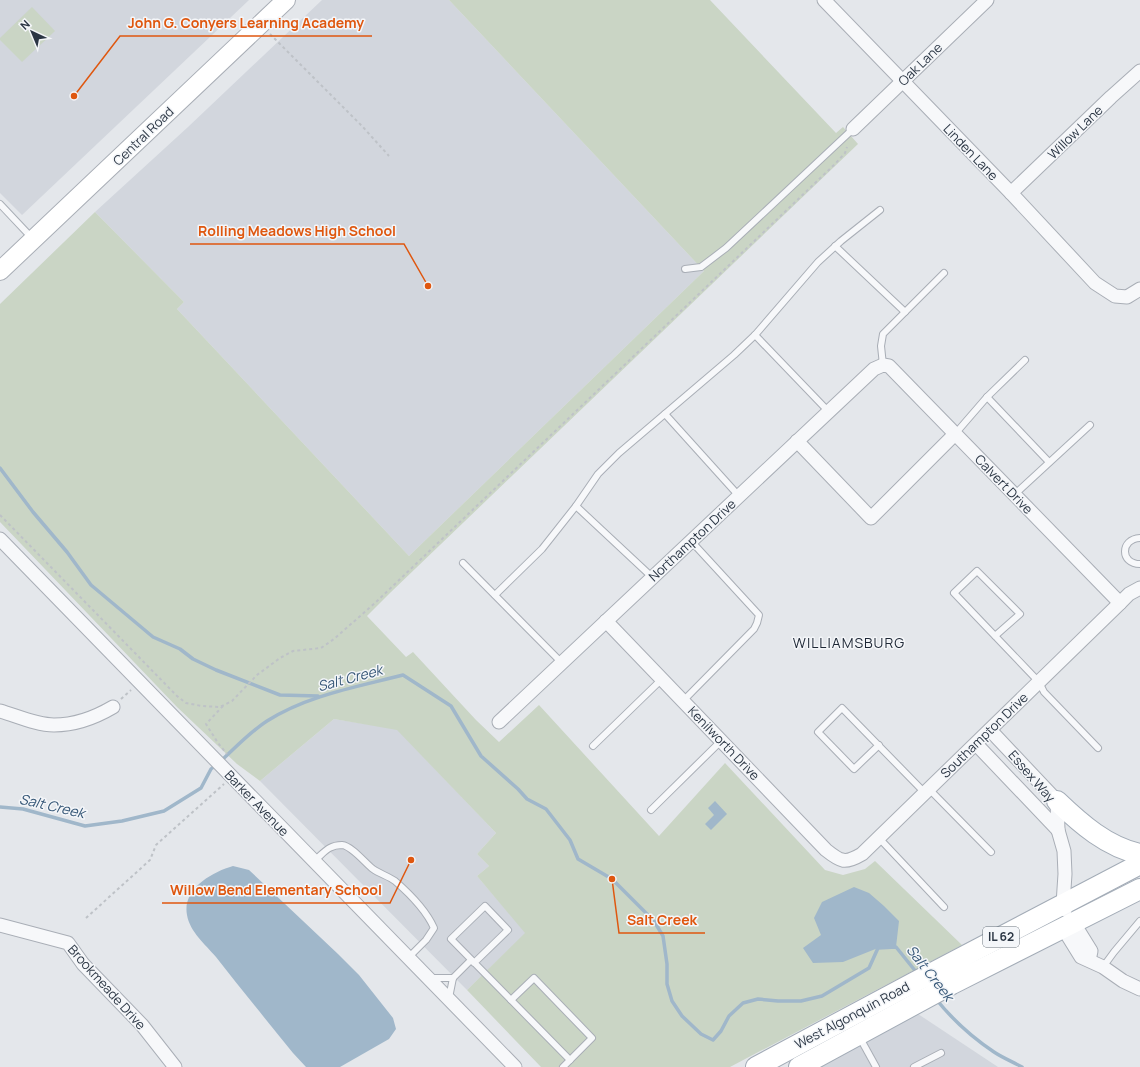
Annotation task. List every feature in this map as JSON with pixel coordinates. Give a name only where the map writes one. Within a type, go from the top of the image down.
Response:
[{"type":"main road","points":[[1057,801],[1079,821],[1105,841],[1129,852],[1140,854]]},
{"type":"main road","name":"West Algonquin Road","points":[[756,1067],[1140,864]]},
{"type":"main road","name":"West Algonquin Road","points":[[811,1062],[952,984],[1140,889]]},
{"type":"street","name":"Central Road","points":[[0,271],[286,0]]},
{"type":"street","name":"Linden Lane","points":[[824,0],[1011,193],[1095,283],[1103,290],[1115,296],[1122,297],[1127,297],[1140,289]]},
{"type":"street","name":"Oak Lane","points":[[853,129],[988,0]]},
{"type":"street","name":"Willow Lane","points":[[1011,193],[1111,97],[1140,72]]},
{"type":"street","name":"Northampton Drive","points":[[499,722],[874,369],[886,366]]},
{"type":"street","name":"Calvert Drive","points":[[886,366],[955,434],[1120,603]]},
{"type":"street","points":[[797,442],[870,518],[955,434]]},
{"type":"street","name":"Barker Avenue","points":[[0,539],[515,1067]]},
{"type":"street","name":"Southampton Drive","points":[[844,862],[852,860],[862,854],[1129,594],[1140,588]]},
{"type":"street","name":"Kenilworth Drive","points":[[606,621],[826,850],[834,857],[844,862]]},
{"type":"street","points":[[0,711],[54,725],[82,721],[104,713],[114,707]]},
{"type":"street","name":"Essex Way","points":[[990,730],[1057,801],[1058,830],[1064,851],[1065,874],[1063,904],[1070,925],[1068,936],[1081,957],[1103,967],[1123,981],[1140,989]]},
{"type":"street","name":"Essex Way","points":[[976,744],[1058,830]]},
{"type":"street","name":"Brookmeade Drive","points":[[0,924],[68,943],[83,964],[142,1025],[175,1067]]},
{"type":"lane","points":[[685,269],[701,267],[726,248],[853,129]]},
{"type":"lane","points":[[1,207],[33,240]]},
{"type":"lane","points":[[495,595],[542,549],[576,506],[598,474],[619,453],[734,355],[755,335],[818,262],[835,246],[880,210]]},
{"type":"lane","points":[[835,246],[905,312]]},
{"type":"lane","points":[[886,366],[881,346],[883,334],[944,273]]},
{"type":"lane","points":[[755,335],[828,412]]},
{"type":"lane","points":[[955,434],[987,397],[1025,360]]},
{"type":"lane","points":[[987,397],[1050,462]]},
{"type":"lane","points":[[665,414],[739,496]]},
{"type":"lane","points":[[1014,495],[1090,425]]},
{"type":"lane","points":[[576,506],[652,578]]},
{"type":"lane","points":[[1140,538],[1132,540],[1126,547],[1125,551],[1131,562],[1140,566]]},
{"type":"lane","points":[[683,701],[754,629],[758,624],[759,615],[691,541]]},
{"type":"lane","points":[[463,563],[562,663]]},
{"type":"lane","points":[[995,636],[1020,614],[977,571],[954,593],[995,636],[1039,682],[1044,692],[1098,748]]},
{"type":"lane","points":[[593,746],[662,679]]},
{"type":"lane","points":[[879,745],[854,769],[818,732],[842,708],[991,852]]},
{"type":"lane","points":[[651,810],[721,740]]},
{"type":"lane","points":[[878,838],[944,907]]},
{"type":"lane","points":[[314,862],[331,846],[344,845],[352,850],[374,870],[394,880],[415,901],[430,918],[434,928],[426,940],[408,958]]},
{"type":"lane","points":[[449,1000],[453,978],[473,961],[508,930],[485,906],[451,939],[473,961],[570,1060]]},
{"type":"lane","points":[[1103,967],[1140,921]]},
{"type":"lane","points":[[428,978],[453,978]]},
{"type":"lane","points":[[511,1000],[534,978],[592,1038],[563,1067]]},
{"type":"lane","points":[[858,1035],[876,1067]]},
{"type":"lane","points":[[914,1067],[941,1053]]},
{"type":"path","points":[[266,31],[362,126],[389,156]]},
{"type":"path","points":[[0,516],[177,696],[186,703],[220,707],[232,701],[257,675],[280,658],[293,651],[321,648],[334,639],[375,603],[835,164],[845,153],[853,129]]},
{"type":"path","points":[[218,743],[206,724],[224,705]]},
{"type":"path","points":[[86,918],[150,860],[156,845],[229,773]]},
{"type":"shaded area","points":[[0,0],[249,0],[22,215],[0,193]]},
{"type":"shaded area","points":[[322,0],[449,0],[704,271],[409,556],[177,309],[184,302],[95,212],[188,127]]},
{"type":"shaded area","points":[[334,719],[397,729],[496,833],[477,854],[489,866],[477,876],[526,933],[467,990],[260,781]]},
{"type":"shaded area","points":[[918,1014],[998,1067],[820,1067]]},
{"type":"green space","points":[[449,0],[710,0],[836,133],[843,127],[858,144],[367,616],[406,657],[413,652],[476,720],[499,742],[539,705],[659,836],[725,763],[825,870],[843,875],[865,869],[875,861],[962,945],[730,1067],[541,1067],[467,990],[525,933],[477,876],[489,866],[477,854],[496,833],[397,730],[334,719],[260,781],[237,764],[177,707],[0,522],[0,304],[95,212],[184,302],[177,309],[409,556],[704,271]]},
{"type":"green space","points":[[32,7],[55,31],[22,62],[0,40],[0,38]]},
{"type":"water","points":[[715,801],[727,814],[711,830],[705,824],[714,815],[708,808]]},
{"type":"water","points":[[233,866],[249,870],[359,975],[393,1018],[396,1029],[389,1039],[340,1067],[306,1067],[293,1053],[216,957],[198,938],[191,927],[187,915],[189,897],[200,883],[208,877]]},
{"type":"water","points":[[854,887],[869,893],[899,921],[896,947],[878,948],[843,962],[813,963],[803,948],[821,935],[814,918],[822,902]]},
{"type":"waterway","points":[[0,468],[33,512],[67,552],[91,585],[153,637],[180,649],[193,659],[216,670],[280,695],[318,696]]},
{"type":"waterway","name":"Salt Creek","points":[[221,761],[255,730],[283,712],[316,698],[403,675],[451,706],[481,756],[527,799],[546,809],[570,840],[578,859],[612,879],[654,921],[663,936],[667,964],[667,984],[672,1001],[682,1016],[701,1034],[713,1040],[721,1031],[729,1016],[743,1003],[758,999],[801,1001],[822,996],[869,968],[878,948],[896,947],[917,973]]},
{"type":"waterway","name":"Salt Creek","points":[[0,807],[23,809],[85,826],[122,821],[164,811],[201,788],[211,769],[216,765]]},
{"type":"waterway","name":"Salt Creek","points":[[936,999],[956,1021],[978,1041],[997,1054],[1022,1067]]},
{"type":"place","name":"John G. Conyers Learning Academy","points":[[74,96]]},
{"type":"place","name":"Rolling Meadows High School","points":[[428,286]]},
{"type":"place","name":"Willow Bend Elementary School","points":[[411,860]]},
{"type":"place","name":"Salt Creek","points":[[612,879]]},
{"type":"district","name":"WILLIAMSBURG","points":[[849,643]]}]
